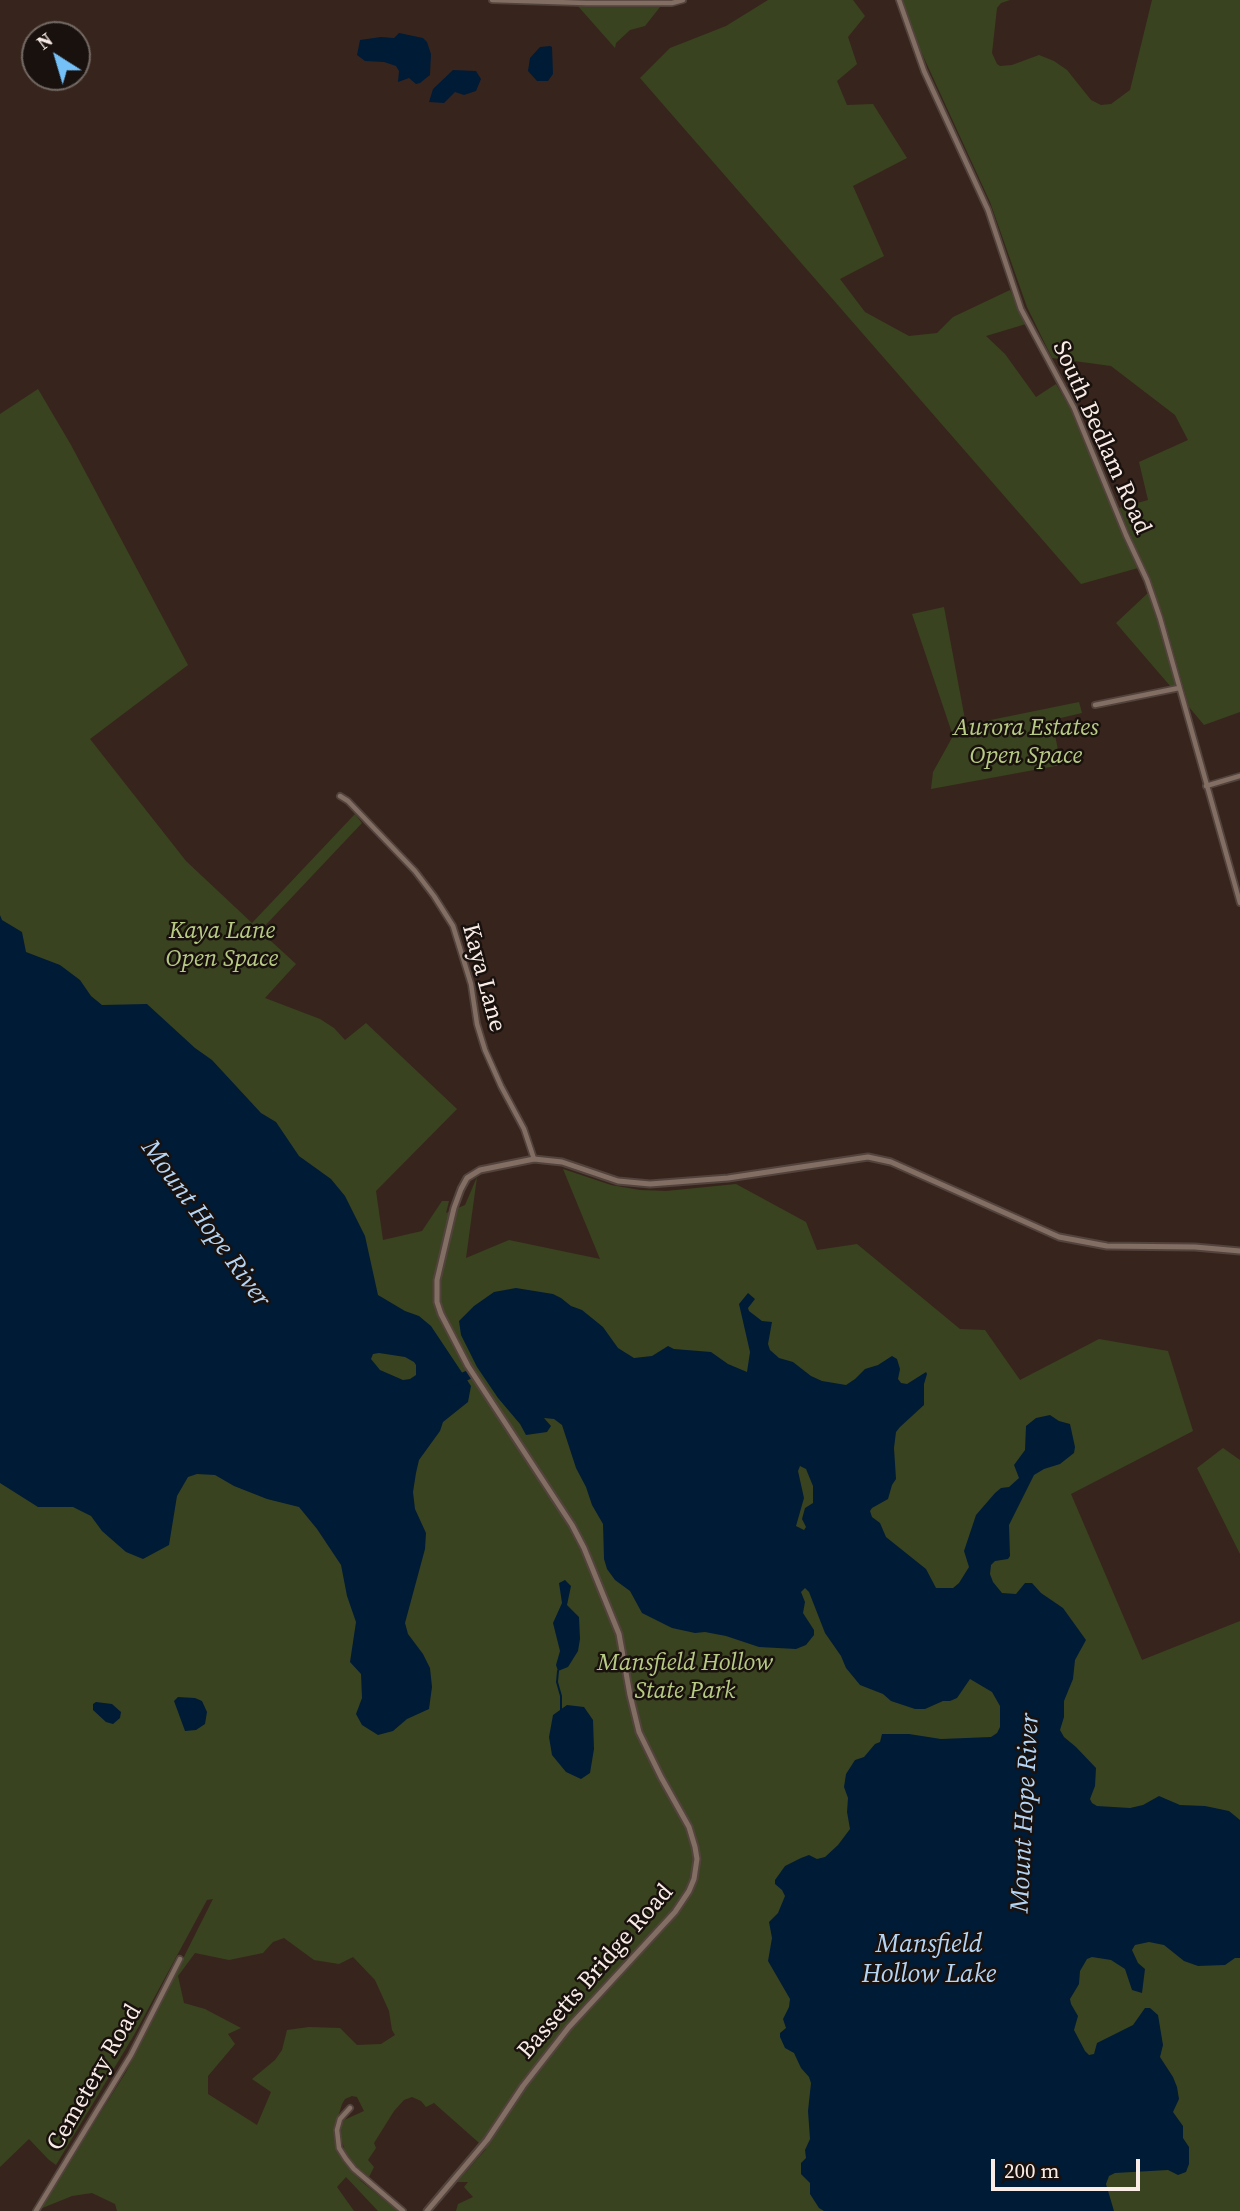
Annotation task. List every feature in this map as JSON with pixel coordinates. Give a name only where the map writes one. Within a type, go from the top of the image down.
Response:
[{"type":"street","points":[[492,0],[586,3],[672,3],[683,0]]},
{"type":"street","name":"South Bedlam Road","points":[[899,0],[924,71],[988,210],[1021,309],[1074,408],[1147,580],[1240,902]]},
{"type":"street","points":[[1095,705],[1179,688]]},
{"type":"street","points":[[1206,786],[1240,776]]},
{"type":"street","name":"Kaya Lane","points":[[340,796],[348,801],[415,871],[453,926],[471,984],[477,1024],[485,1050],[500,1086],[524,1129],[534,1159]]},
{"type":"street","points":[[534,1159],[562,1162],[618,1181],[650,1184],[728,1178],[868,1157],[891,1162],[1059,1237],[1107,1247],[1195,1247],[1240,1251]]},
{"type":"street","name":"Bassetts Bridge Road","points":[[426,2211],[487,2140],[533,2073],[569,2027],[676,1912],[689,1891],[696,1869],[695,1847],[689,1827],[656,1768],[636,1724],[618,1634],[598,1579],[572,1525],[486,1395],[443,1320],[437,1302],[438,1280],[454,1208],[467,1178],[480,1170],[534,1159]]},
{"type":"street","name":"Cemetery Road","points":[[36,2211],[131,2054],[180,1959]]},
{"type":"street","points":[[350,2108],[340,2119],[337,2130],[340,2148],[354,2169],[403,2211]]},
{"type":"green space","points":[[768,0],[853,0],[865,16],[848,37],[857,64],[837,81],[847,105],[873,104],[907,158],[853,186],[884,256],[840,279],[865,312],[909,336],[937,333],[953,317],[1010,290],[1026,324],[986,336],[1005,354],[1036,397],[1056,384],[1073,413],[1138,568],[1081,584],[640,78],[670,48],[726,26]]},
{"type":"green space","points":[[902,0],[1010,0],[1001,3],[997,8],[992,53],[997,64],[1012,65],[1039,55],[1067,70],[1091,100],[1101,105],[1111,104],[1130,90],[1152,0],[1240,0],[1240,712],[1204,725],[1189,707],[1163,615],[1119,508],[1148,500],[1139,462],[1188,440],[1175,415],[1111,366],[1052,358],[1027,307],[990,202],[913,34]]},
{"type":"green space","points":[[577,5],[660,7],[645,26],[630,30],[616,43],[615,48]]},
{"type":"green space","name":"Mansfield Hollow State Park","points":[[38,389],[71,445],[188,665],[90,739],[186,861],[252,923],[355,814],[362,823],[260,931],[296,964],[265,998],[320,1019],[334,1028],[345,1040],[366,1023],[457,1109],[376,1191],[383,1240],[422,1231],[442,1201],[449,1201],[446,1213],[465,1205],[477,1177],[466,1258],[509,1240],[600,1259],[563,1169],[611,1185],[640,1190],[666,1191],[736,1184],[806,1222],[817,1250],[857,1244],[960,1329],[985,1330],[1020,1380],[1099,1339],[1168,1351],[1193,1431],[1071,1494],[1142,1660],[1240,1621],[1240,2211],[456,2211],[458,2204],[473,2197],[464,2187],[468,2182],[457,2182],[486,2149],[434,2103],[426,2107],[412,2097],[404,2100],[394,2111],[374,2143],[376,2148],[368,2160],[374,2167],[369,2177],[347,2158],[341,2138],[340,2125],[344,2120],[364,2111],[357,2097],[352,2096],[342,2104],[334,2130],[341,2158],[361,2181],[398,2211],[378,2211],[346,2177],[337,2187],[354,2211],[117,2211],[115,2204],[92,2193],[72,2196],[40,2209],[126,2072],[213,1899],[207,1900],[134,2035],[56,2165],[29,2139],[0,2167],[0,414]],"holes":[[[284,1938],[314,1960],[339,1964],[353,1957],[375,1980],[389,2011],[395,2035],[381,2044],[357,2045],[340,2028],[309,2027],[287,2030],[282,2050],[275,2060],[252,2079],[271,2092],[257,2125],[208,2094],[208,2076],[235,2044],[228,2034],[241,2028],[205,2009],[184,2003],[178,1976],[195,1953],[229,1960],[263,1953],[273,1942]]]},
{"type":"green space","points":[[1149,592],[1176,685],[1171,687],[1116,623]]},
{"type":"green space","name":"Aurora Estates Open Space","points":[[944,607],[966,725],[1079,702],[1082,713],[1052,720],[1061,765],[931,789],[933,772],[953,736],[912,614]]},
{"type":"green space","points":[[1223,1448],[1240,1460],[1240,1554],[1197,1468]]},
{"type":"water","points":[[399,33],[423,38],[427,42],[431,54],[430,75],[420,83],[416,84],[409,78],[398,82],[399,71],[396,66],[365,61],[357,55],[360,40],[394,38]]},
{"type":"water","points":[[550,46],[553,74],[548,81],[537,81],[528,71],[530,58],[540,47]]},
{"type":"water","points":[[453,70],[476,71],[481,79],[476,91],[464,95],[455,92],[444,103],[429,102],[433,89]]},
{"type":"water","points":[[0,915],[2,920],[22,932],[26,952],[60,965],[80,980],[91,996],[102,1005],[147,1004],[212,1060],[261,1113],[276,1122],[299,1156],[331,1179],[345,1196],[365,1236],[378,1295],[419,1316],[431,1326],[471,1386],[468,1402],[443,1422],[440,1431],[419,1460],[413,1492],[415,1509],[426,1533],[425,1549],[405,1623],[408,1634],[430,1668],[432,1687],[429,1709],[407,1719],[393,1731],[378,1735],[362,1725],[356,1714],[362,1698],[361,1674],[350,1662],[356,1622],[341,1565],[299,1507],[267,1499],[215,1475],[197,1474],[188,1477],[177,1496],[169,1545],[143,1559],[126,1552],[102,1531],[91,1516],[73,1507],[38,1507],[0,1483]],"holes":[[[379,1353],[405,1357],[416,1365],[416,1375],[403,1380],[380,1370],[371,1359],[373,1354]]]},
{"type":"water","name":"Mansfield Hollow Lake","points":[[516,1288],[553,1294],[582,1310],[603,1327],[618,1348],[634,1358],[652,1356],[668,1346],[674,1349],[711,1352],[728,1364],[747,1372],[750,1352],[739,1304],[748,1293],[755,1299],[748,1308],[749,1311],[762,1321],[772,1322],[768,1344],[770,1350],[779,1358],[793,1362],[822,1381],[846,1385],[865,1369],[892,1356],[897,1359],[900,1369],[898,1379],[901,1383],[907,1384],[926,1372],[924,1405],[896,1432],[896,1479],[888,1499],[870,1511],[872,1517],[880,1523],[886,1537],[926,1569],[936,1588],[953,1588],[959,1583],[969,1567],[964,1551],[976,1515],[995,1493],[1001,1488],[1009,1487],[1019,1478],[1014,1465],[1025,1450],[1026,1426],[1036,1418],[1050,1415],[1070,1424],[1074,1453],[1060,1464],[1034,1475],[1009,1525],[1010,1556],[991,1565],[993,1582],[1002,1593],[1016,1594],[1025,1583],[1032,1583],[1041,1593],[1063,1608],[1086,1640],[1075,1660],[1073,1679],[1064,1701],[1064,1717],[1060,1730],[1096,1768],[1095,1786],[1090,1799],[1092,1803],[1097,1806],[1130,1808],[1143,1805],[1159,1796],[1180,1805],[1229,1811],[1240,1820],[1240,1958],[1235,1958],[1225,1965],[1198,1966],[1184,1961],[1164,1945],[1149,1942],[1135,1945],[1132,1950],[1138,1963],[1145,1969],[1142,1993],[1132,1990],[1125,1969],[1111,1960],[1092,1957],[1087,1959],[1080,1971],[1079,1984],[1070,1999],[1078,2016],[1074,2030],[1089,2055],[1094,2054],[1097,2043],[1133,2025],[1145,2008],[1150,2008],[1158,2015],[1163,2045],[1160,2057],[1177,2087],[1179,2099],[1173,2112],[1183,2126],[1183,2138],[1189,2147],[1186,2172],[1178,2175],[1168,2170],[1115,2173],[1109,2176],[1106,2184],[1114,2211],[824,2211],[819,2208],[810,2194],[810,2183],[801,2174],[801,2163],[806,2158],[805,2150],[810,2139],[808,2111],[811,2083],[794,2053],[785,2048],[780,2037],[780,2033],[786,2028],[783,2019],[790,1999],[768,1961],[772,1938],[769,1922],[778,1913],[785,1896],[775,1884],[775,1880],[785,1866],[801,1858],[809,1855],[817,1859],[825,1857],[850,1829],[848,1798],[844,1787],[846,1774],[855,1760],[864,1757],[880,1742],[882,1734],[909,1734],[941,1739],[991,1737],[1000,1727],[1000,1706],[992,1692],[970,1679],[957,1698],[925,1709],[915,1709],[891,1701],[883,1694],[860,1685],[846,1668],[825,1633],[805,1588],[801,1592],[805,1602],[803,1613],[814,1630],[814,1635],[806,1645],[796,1649],[759,1647],[726,1636],[672,1628],[642,1613],[630,1591],[615,1580],[607,1569],[604,1559],[603,1524],[576,1468],[562,1425],[554,1419],[544,1418],[551,1426],[547,1432],[526,1435],[477,1367],[461,1335],[459,1321],[494,1292]],"holes":[[[800,1466],[806,1469],[813,1486],[813,1503],[805,1508],[802,1519],[806,1527],[804,1530],[796,1526],[804,1498],[798,1471]]]},
{"type":"water","points":[[565,1580],[571,1586],[567,1605],[579,1617],[580,1639],[578,1651],[568,1667],[558,1671],[556,1665],[560,1651],[553,1623],[562,1603],[559,1583]]},
{"type":"water","points":[[178,1697],[202,1701],[207,1712],[205,1724],[196,1730],[185,1731],[174,1701]]},
{"type":"water","points":[[93,1704],[112,1704],[121,1712],[120,1718],[113,1724],[106,1722],[93,1710]]},
{"type":"water","points":[[567,1705],[584,1707],[593,1720],[594,1749],[590,1773],[581,1779],[566,1772],[552,1755],[549,1737],[553,1715]]},
{"type":"waterway","name":"Mount Hope River","points":[[454,1381],[468,1375]]},
{"type":"waterway","points":[[558,1671],[561,1710]]},
{"type":"park label","name":"Kaya Lane Open Space","points":[[222,946]]}]
